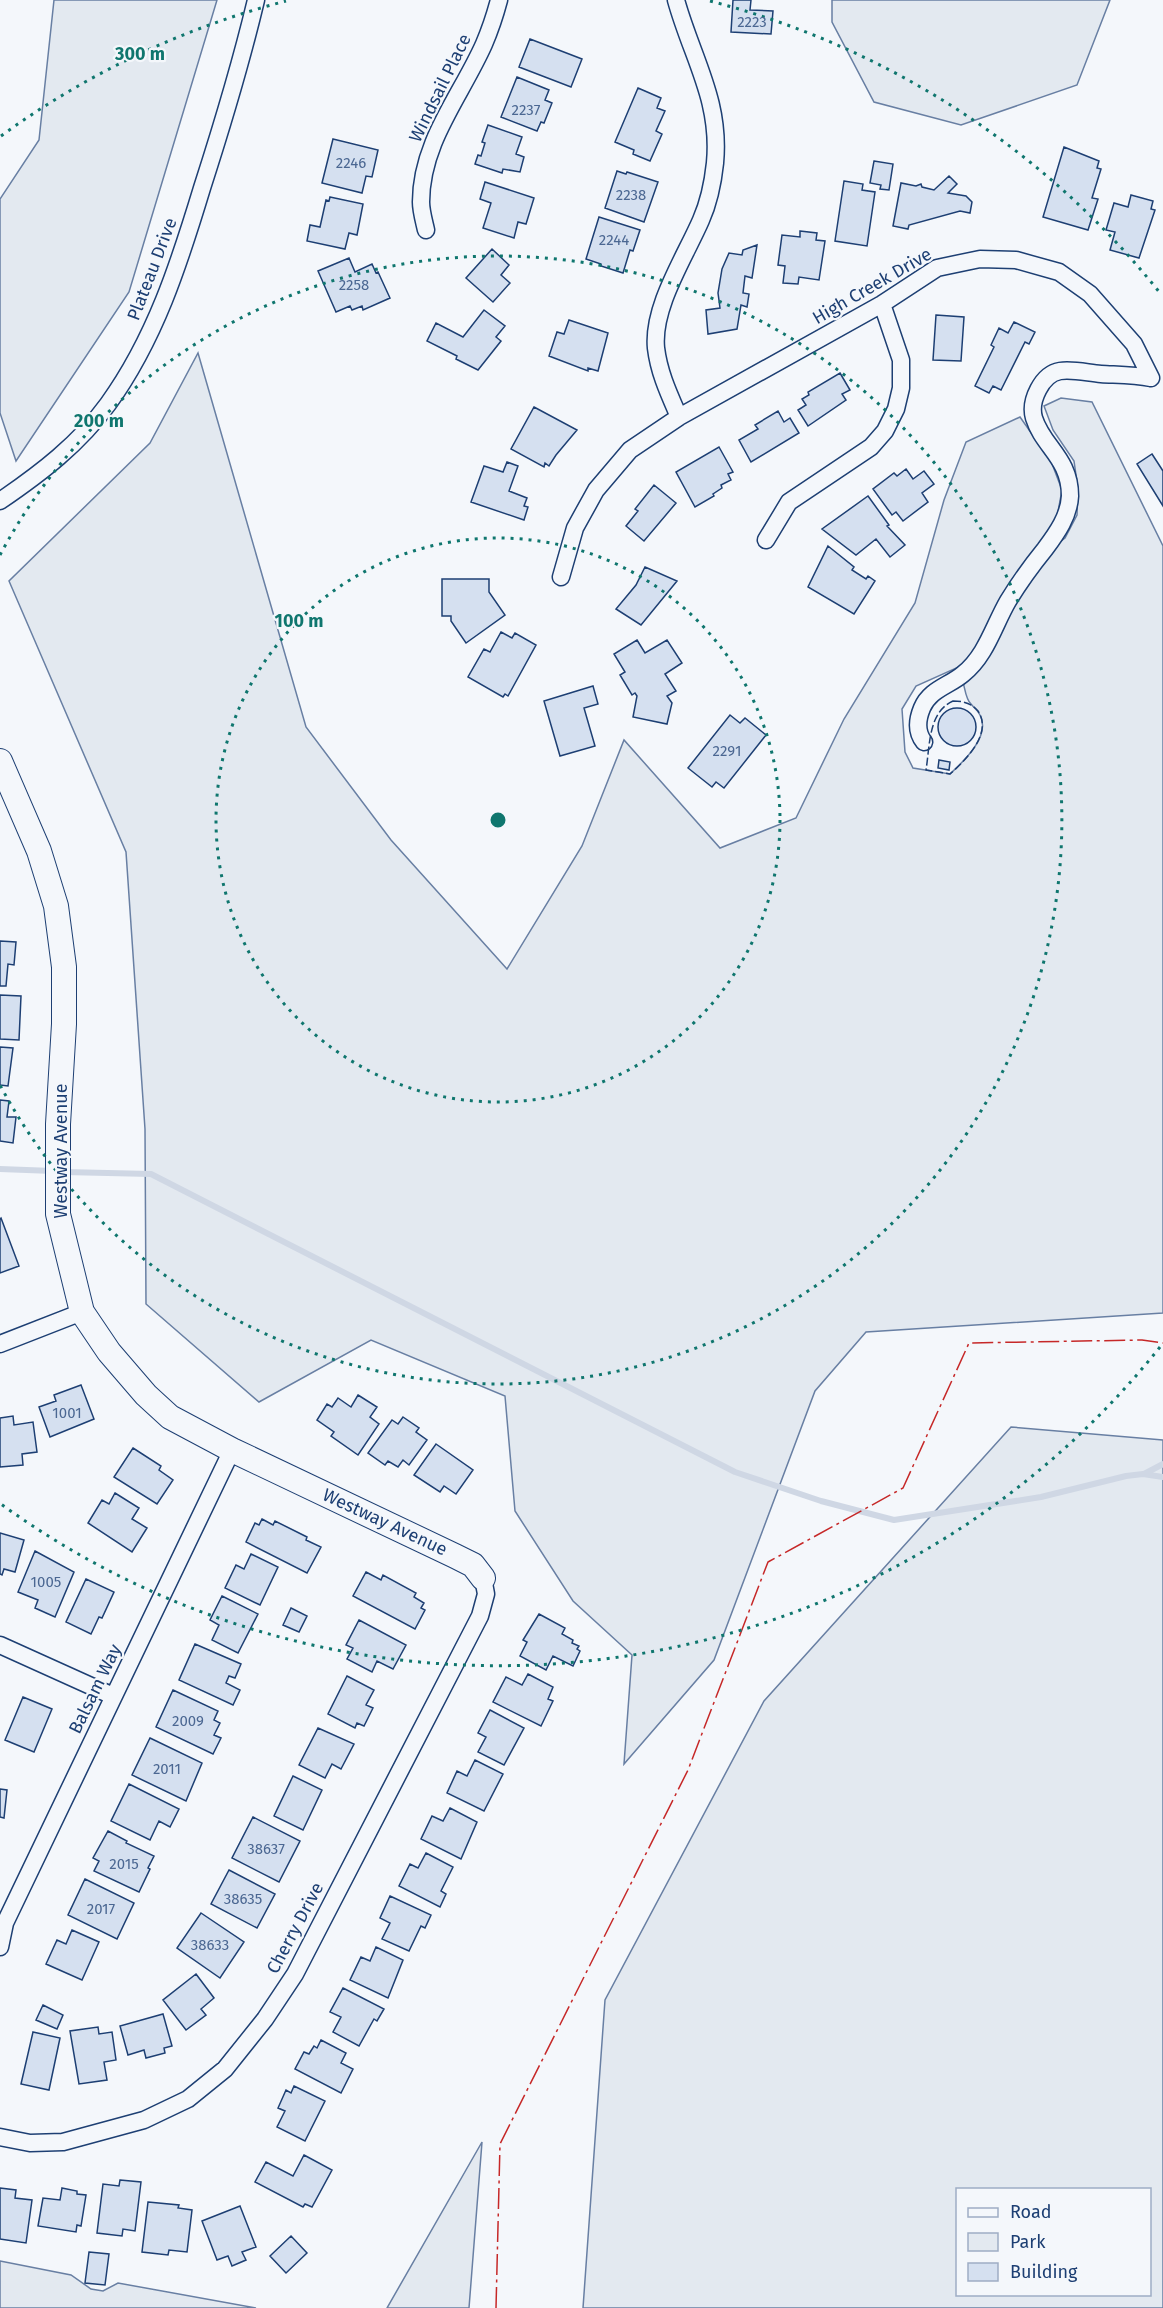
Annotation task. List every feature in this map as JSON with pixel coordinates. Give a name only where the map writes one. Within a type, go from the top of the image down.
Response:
[{"type":"street","name":"Plateau Drive","points":[[0,501],[65,454],[100,413],[130,368],[156,321],[181,257],[224,118],[256,0]]},
{"type":"street","name":"Windsail Place","points":[[426,230],[421,204],[423,181],[430,152],[441,122],[483,45],[499,0]]},
{"type":"street","points":[[676,0],[711,98],[715,124],[715,162],[711,191],[702,218],[659,316],[656,346],[660,373],[679,417]]},
{"type":"street","name":"High Creek Drive","points":[[561,577],[575,528],[596,490],[630,450],[679,417],[882,304],[937,268],[980,259],[1016,260],[1059,272],[1090,294],[1134,344],[1151,378],[1122,373],[1061,371],[1052,374],[1037,391],[1034,418],[1062,462],[1070,497],[1067,511],[1061,526],[1008,602],[978,658],[963,674],[931,695],[922,707],[918,723],[919,736],[924,742]]},
{"type":"street","points":[[766,540],[789,502],[871,447],[885,431],[896,409],[901,388],[902,360],[882,304]]},
{"type":"street","name":"Westway Avenue","points":[[0,760],[39,851],[56,906],[64,967],[64,1024],[58,1124],[58,1214],[82,1312],[109,1352],[146,1395],[171,1417],[232,1450],[473,1565],[483,1578]]},
{"type":"street","points":[[0,1344],[82,1312]]},
{"type":"street","name":"Balsam Way","points":[[0,1947],[5,1923],[232,1450]]},
{"type":"street","name":"Cherry Drive","points":[[0,2137],[30,2143],[63,2142],[144,2120],[188,2099],[225,2069],[265,2019],[300,1963],[480,1616],[486,1594],[483,1578]]},
{"type":"street","points":[[0,1645],[113,1696]]},
{"type":"green space","points":[[54,0],[217,0],[129,292],[16,461],[0,413],[0,199],[39,140]]},
{"type":"green space","points":[[832,0],[1110,0],[1077,85],[961,125],[874,102],[832,22]]},
{"type":"green space","points":[[198,353],[306,727],[391,840],[507,969],[582,846],[624,740],[720,848],[796,818],[844,719],[915,603],[944,500],[966,442],[1020,417],[1051,461],[1062,490],[1057,517],[983,640],[961,666],[916,686],[902,709],[905,752],[913,768],[950,774],[974,748],[982,731],[982,723],[979,713],[968,700],[963,682],[1052,548],[1065,538],[1077,515],[1078,489],[1074,461],[1053,430],[1044,406],[1061,398],[1092,402],[1163,546],[1163,1313],[866,1332],[815,1391],[714,1660],[624,1764],[632,1655],[573,1601],[515,1511],[505,1396],[371,1340],[259,1402],[146,1304],[145,1129],[126,852],[9,581],[150,443]]},
{"type":"green space","points":[[1011,1427],[1163,1440],[1163,2308],[583,2308],[605,2000],[764,1701]]},
{"type":"green space","points":[[482,2142],[469,2308],[387,2308]]},
{"type":"green space","points":[[0,2261],[71,2275],[91,2289],[103,2291],[118,2283],[256,2308],[0,2308]]},
{"type":"building","points":[[733,0],[751,0],[750,10],[773,11],[771,34],[731,32]]},
{"type":"building","points":[[530,39],[582,59],[571,87],[519,67]]},
{"type":"building","points":[[517,77],[549,90],[545,100],[552,103],[544,123],[541,122],[537,131],[501,117]]},
{"type":"building","points":[[638,88],[661,98],[657,108],[665,111],[656,131],[662,134],[650,161],[633,154],[634,150],[615,142]]},
{"type":"building","points":[[488,125],[522,137],[516,154],[524,157],[520,172],[503,169],[502,173],[475,164],[478,155],[481,156],[485,143],[482,142]]},
{"type":"building","points":[[333,139],[378,150],[372,177],[366,176],[362,193],[322,183]]},
{"type":"building","points":[[1064,147],[1099,161],[1097,168],[1101,169],[1092,198],[1098,199],[1088,230],[1043,217]]},
{"type":"building","points":[[874,161],[893,164],[889,190],[880,189],[881,185],[870,183]]},
{"type":"building","points":[[617,171],[658,182],[644,222],[605,208]]},
{"type":"building","points":[[949,176],[957,184],[948,193],[966,196],[972,202],[970,213],[960,211],[909,225],[908,229],[893,226],[901,183],[916,186],[921,184],[922,187],[934,190]]},
{"type":"building","points":[[844,181],[863,184],[862,190],[875,192],[867,246],[835,241]]},
{"type":"building","points":[[485,182],[534,198],[526,224],[518,222],[514,238],[483,228],[491,203],[480,199]]},
{"type":"building","points":[[1131,195],[1153,201],[1151,209],[1155,210],[1139,258],[1110,250],[1115,232],[1106,230],[1114,203],[1128,207]]},
{"type":"building","points":[[330,197],[363,204],[357,235],[349,233],[345,249],[307,241],[310,225],[320,227],[326,200],[329,201]]},
{"type":"building","points":[[599,217],[640,230],[633,251],[630,250],[623,273],[586,259]]},
{"type":"building","points":[[800,231],[817,233],[816,240],[825,241],[819,280],[799,277],[798,284],[783,283],[785,266],[778,265],[782,235],[800,237]]},
{"type":"building","points":[[757,245],[752,278],[745,276],[743,293],[749,294],[747,307],[741,305],[737,329],[708,334],[706,310],[720,308],[718,293],[722,269],[729,253],[742,255],[743,250]]},
{"type":"building","points":[[492,249],[509,265],[501,275],[510,283],[493,302],[466,278]]},
{"type":"building","points":[[349,258],[355,272],[372,264],[390,298],[363,310],[362,306],[352,310],[350,306],[336,312],[318,271]]},
{"type":"building","points":[[484,310],[505,326],[496,337],[501,341],[478,370],[427,341],[436,323],[463,337]]},
{"type":"building","points":[[936,315],[964,317],[961,361],[933,360]]},
{"type":"building","points":[[569,320],[608,333],[598,371],[588,368],[588,371],[549,356],[557,332],[564,334]]},
{"type":"building","points":[[1014,322],[1035,332],[1029,344],[1025,342],[1001,390],[993,386],[989,393],[975,386],[994,347],[991,345],[999,328],[1008,333]]},
{"type":"building","points":[[840,373],[850,390],[842,394],[846,400],[808,426],[798,410],[806,405],[802,399],[809,395],[808,392]]},
{"type":"building","points":[[534,407],[577,430],[549,466],[545,463],[544,467],[511,449]]},
{"type":"building","points":[[778,411],[784,422],[790,418],[799,433],[751,462],[739,440],[758,429],[755,425]]},
{"type":"building","points":[[719,447],[733,472],[728,474],[731,480],[721,485],[722,488],[713,494],[714,496],[695,507],[676,472]]},
{"type":"building","points":[[1152,454],[1163,471],[1163,506],[1137,464]]},
{"type":"building","points":[[507,462],[518,466],[509,491],[527,498],[524,506],[528,507],[524,520],[471,502],[484,466],[503,472]]},
{"type":"building","points":[[906,469],[913,479],[924,471],[934,484],[922,493],[928,502],[903,521],[896,512],[892,515],[873,489],[894,473],[897,476]]},
{"type":"building","points":[[654,485],[676,503],[644,541],[626,526],[638,511],[635,509]]},
{"type":"building","points":[[868,496],[889,525],[887,526],[905,545],[890,557],[876,539],[856,555],[822,529]]},
{"type":"building","points":[[828,546],[854,567],[852,570],[866,579],[868,576],[875,581],[854,614],[808,587]]},
{"type":"building","points":[[645,567],[677,581],[641,625],[616,609],[636,585]]},
{"type":"building","points":[[442,579],[489,579],[489,592],[505,615],[466,643],[451,621],[451,616],[442,616]]},
{"type":"building","points":[[501,632],[512,638],[515,633],[536,645],[508,696],[505,694],[503,697],[468,677],[484,649],[490,652]]},
{"type":"building","points":[[637,640],[645,653],[667,640],[682,663],[665,674],[676,691],[667,696],[672,703],[667,724],[633,717],[637,696],[635,693],[632,695],[620,675],[625,672],[614,654]]},
{"type":"building","points":[[593,686],[598,704],[584,708],[595,746],[560,756],[544,701]]},
{"type":"building","points":[[957,708],[970,714],[976,727],[970,740],[957,746],[944,740],[938,727],[944,714]]},
{"type":"building","points":[[730,715],[740,723],[745,718],[766,735],[724,788],[716,782],[712,787],[688,768]]},
{"type":"building","points":[[939,760],[950,762],[949,770],[938,768]]},
{"type":"building","points":[[0,941],[16,942],[14,965],[8,964],[6,986],[0,986]]},
{"type":"building","points":[[0,995],[21,996],[19,1040],[0,1039]]},
{"type":"building","points":[[0,1047],[13,1048],[8,1086],[0,1085]]},
{"type":"building","points":[[0,1100],[9,1101],[7,1117],[16,1117],[13,1143],[0,1141]]},
{"type":"building","points":[[0,1219],[19,1266],[0,1273]]},
{"type":"building","points":[[81,1385],[94,1419],[50,1437],[39,1407],[56,1401],[54,1395]]},
{"type":"building","points":[[358,1395],[377,1407],[370,1417],[379,1424],[358,1455],[331,1436],[334,1432],[317,1420],[327,1404],[332,1407],[338,1398],[351,1407]]},
{"type":"building","points":[[13,1416],[14,1425],[33,1422],[37,1452],[22,1454],[23,1465],[0,1467],[0,1418]]},
{"type":"building","points":[[403,1417],[419,1428],[416,1432],[427,1440],[409,1465],[403,1460],[398,1467],[388,1461],[385,1465],[368,1453],[392,1420],[398,1424]]},
{"type":"building","points":[[436,1444],[473,1470],[456,1494],[444,1486],[440,1492],[414,1475]]},
{"type":"building","points":[[133,1448],[161,1466],[159,1470],[173,1480],[157,1504],[114,1477]]},
{"type":"building","points":[[115,1493],[139,1508],[132,1519],[147,1528],[132,1552],[88,1523],[102,1500],[109,1504]]},
{"type":"building","points":[[262,1519],[273,1525],[275,1521],[307,1537],[306,1540],[321,1547],[307,1573],[246,1542],[255,1523],[259,1525]]},
{"type":"building","points":[[0,1533],[24,1540],[15,1572],[4,1569],[2,1575],[0,1574]]},
{"type":"building","points":[[35,1551],[74,1572],[55,1617],[35,1608],[38,1600],[18,1592]]},
{"type":"building","points":[[251,1554],[278,1567],[260,1605],[225,1588],[236,1565],[244,1569]]},
{"type":"building","points":[[366,1572],[381,1580],[383,1575],[416,1593],[414,1597],[424,1603],[421,1608],[425,1610],[415,1629],[353,1596]]},
{"type":"building","points":[[86,1579],[114,1592],[102,1618],[99,1617],[91,1634],[66,1622]]},
{"type":"building","points":[[222,1596],[258,1614],[238,1653],[212,1640],[219,1625],[210,1620]]},
{"type":"building","points":[[291,1608],[307,1616],[299,1632],[283,1625]]},
{"type":"building","points":[[539,1614],[565,1628],[562,1634],[579,1646],[577,1649],[580,1651],[573,1666],[553,1656],[546,1670],[520,1656],[527,1642],[523,1640]]},
{"type":"building","points":[[359,1620],[406,1645],[393,1669],[377,1661],[372,1672],[347,1659],[353,1648],[346,1645]]},
{"type":"building","points":[[195,1644],[241,1664],[235,1678],[229,1676],[226,1683],[240,1690],[233,1705],[179,1680]]},
{"type":"building","points":[[528,1674],[553,1687],[548,1699],[553,1701],[541,1726],[493,1702],[506,1677],[522,1685]]},
{"type":"building","points":[[347,1676],[374,1690],[366,1705],[373,1708],[364,1726],[357,1723],[355,1728],[328,1714]]},
{"type":"building","points":[[173,1690],[218,1711],[214,1720],[220,1723],[214,1735],[221,1738],[213,1754],[156,1727]]},
{"type":"building","points":[[23,1697],[52,1709],[34,1752],[5,1740]]},
{"type":"building","points":[[490,1710],[524,1728],[504,1765],[478,1752],[486,1737],[478,1733]]},
{"type":"building","points":[[318,1728],[354,1744],[341,1769],[332,1764],[325,1778],[299,1765]]},
{"type":"building","points":[[150,1738],[202,1763],[186,1801],[132,1775]]},
{"type":"building","points":[[475,1760],[503,1774],[484,1811],[447,1793],[457,1771],[467,1776]]},
{"type":"building","points":[[293,1776],[322,1790],[303,1830],[274,1816]]},
{"type":"building","points":[[129,1784],[179,1809],[170,1827],[159,1821],[150,1840],[111,1821]]},
{"type":"building","points":[[0,1789],[7,1790],[4,1818],[0,1817]]},
{"type":"building","points":[[450,1808],[477,1822],[461,1859],[421,1839],[432,1816],[443,1821]]},
{"type":"building","points":[[253,1817],[300,1841],[279,1882],[232,1858]]},
{"type":"building","points":[[108,1831],[127,1841],[126,1843],[154,1856],[139,1892],[94,1871],[99,1861],[93,1858]]},
{"type":"building","points":[[426,1853],[453,1867],[441,1891],[446,1894],[440,1907],[399,1886],[410,1864],[418,1868]]},
{"type":"building","points":[[229,1870],[275,1894],[257,1928],[211,1904]]},
{"type":"building","points":[[85,1879],[134,1903],[117,1939],[68,1915]]},
{"type":"building","points":[[390,1896],[431,1915],[425,1928],[421,1926],[409,1951],[382,1939],[390,1923],[380,1918]]},
{"type":"building","points":[[201,1913],[244,1942],[220,1978],[177,1948]]},
{"type":"building","points":[[72,1930],[99,1942],[82,1980],[46,1964],[57,1940],[66,1944]]},
{"type":"building","points":[[376,1947],[403,1960],[388,1998],[350,1980],[361,1957],[370,1961]]},
{"type":"building","points":[[196,1974],[214,1998],[201,2009],[206,2015],[186,2030],[163,2000]]},
{"type":"building","points":[[343,1988],[384,2009],[377,2021],[374,2019],[359,2046],[333,2032],[341,2017],[330,2012]]},
{"type":"building","points":[[43,2005],[63,2015],[57,2029],[36,2020]]},
{"type":"building","points":[[163,2014],[172,2046],[164,2048],[165,2053],[146,2058],[144,2050],[128,2055],[120,2026]]},
{"type":"building","points":[[98,2027],[99,2034],[112,2032],[116,2060],[104,2062],[107,2080],[79,2084],[70,2031]]},
{"type":"building","points":[[33,2032],[60,2038],[49,2090],[21,2084]]},
{"type":"building","points":[[321,2040],[346,2053],[341,2063],[353,2069],[341,2093],[295,2069],[304,2052],[309,2054],[314,2046],[317,2048]]},
{"type":"building","points":[[294,2086],[325,2101],[305,2141],[277,2127],[285,2111],[278,2108],[286,2090],[291,2093]]},
{"type":"building","points":[[304,2155],[332,2170],[312,2207],[305,2204],[303,2207],[255,2182],[266,2162],[293,2176]]},
{"type":"building","points":[[120,2180],[141,2182],[135,2231],[123,2229],[122,2236],[97,2233],[103,2184],[119,2186]]},
{"type":"building","points":[[0,2188],[16,2190],[15,2198],[32,2200],[26,2243],[0,2239]]},
{"type":"building","points":[[62,2188],[86,2195],[81,2226],[77,2225],[76,2232],[38,2226],[43,2198],[60,2200]]},
{"type":"building","points":[[148,2202],[179,2205],[178,2208],[192,2210],[187,2252],[169,2250],[168,2255],[142,2252]]},
{"type":"building","points":[[240,2206],[256,2247],[242,2252],[246,2260],[232,2266],[228,2256],[217,2260],[202,2221]]},
{"type":"building","points":[[291,2236],[307,2253],[286,2273],[270,2256]]},
{"type":"building","points":[[89,2252],[109,2254],[105,2285],[85,2283]]},
{"type":"waterway","points":[[0,1169],[53,1171]]},
{"type":"waterway","points":[[64,1172],[151,1174],[735,1472],[821,1501],[894,1520],[1041,1497],[1126,1476],[1143,1474],[1163,1477]]},
{"type":"waterway","points":[[1144,1474],[1163,1464]]},
{"type":"fence","points":[[953,701],[967,703],[978,711],[982,719],[980,737],[970,754],[950,774],[926,770],[935,721],[945,706],[953,701]]},
{"type":"power","points":[[496,2308],[500,2144],[688,1770],[768,1562],[903,1488],[969,1343],[1142,1340],[1163,1343]]}]
